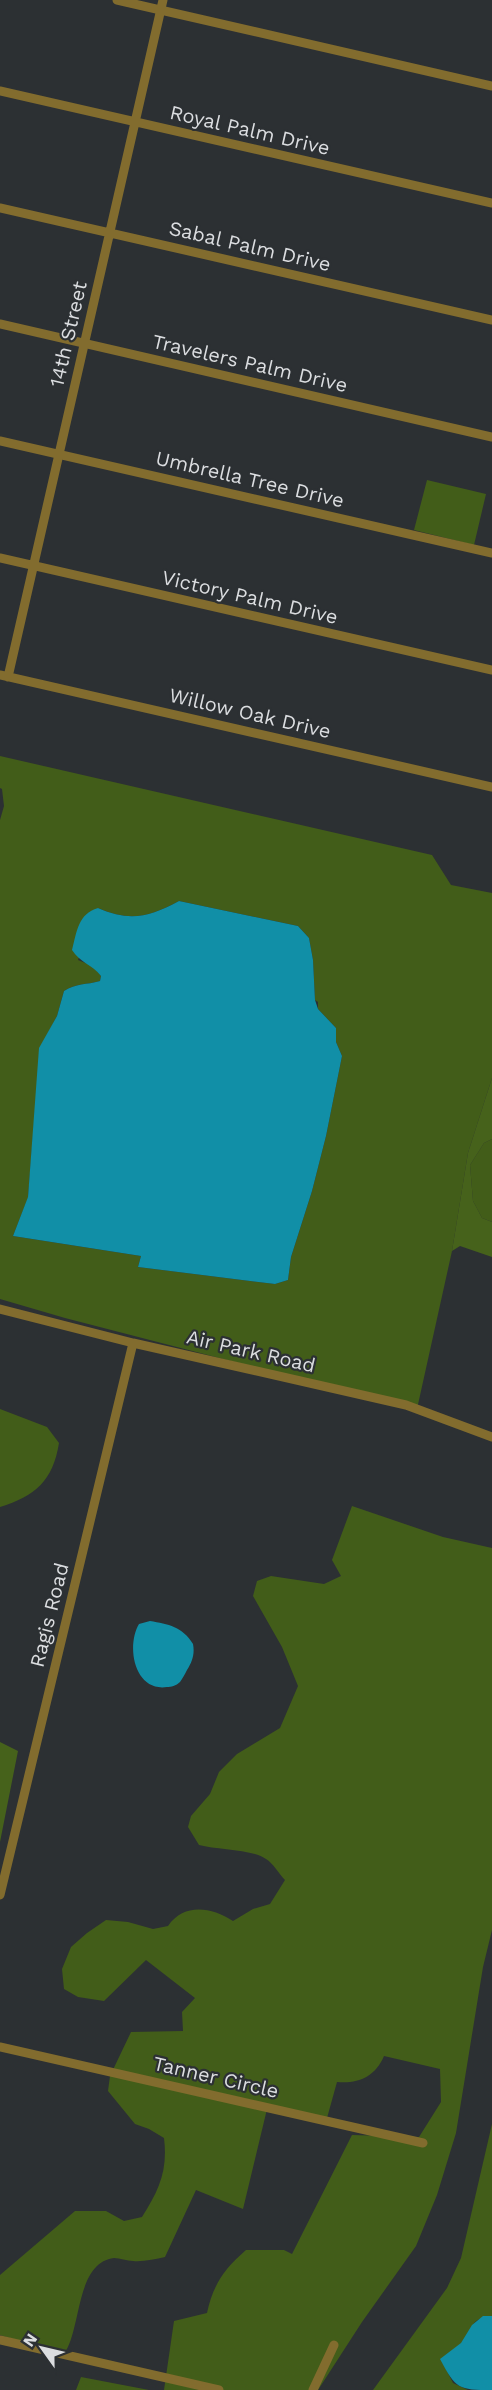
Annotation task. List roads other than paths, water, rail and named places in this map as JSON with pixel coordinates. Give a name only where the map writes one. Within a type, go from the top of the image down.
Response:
[{"type":"street","points":[[117,0],[162,5],[492,86]]},
{"type":"street","name":"14th Street","points":[[4,676],[33,566],[162,5]]},
{"type":"street","name":"Royal Palm Drive","points":[[0,91],[492,203]]},
{"type":"street","name":"Sabal Palm Drive","points":[[0,208],[492,320]]},
{"type":"street","name":"Travelers Palm Drive","points":[[0,324],[492,436]]},
{"type":"street","name":"Umbrella Tree Drive","points":[[0,441],[492,553]]},
{"type":"street","name":"Victory Palm Drive","points":[[0,558],[492,670]]},
{"type":"street","name":"Willow Oak Drive","points":[[4,676],[492,787]]},
{"type":"street","name":"Air Park Road","points":[[0,1309],[406,1405],[492,1437]]},
{"type":"street","name":"Ragis Road","points":[[0,1895],[133,1342]]},
{"type":"street","name":"Tanner Circle","points":[[0,2047],[423,2143]]},
{"type":"street","points":[[0,2340],[219,2390]]},
{"type":"street","points":[[313,2390],[334,2345]]},
{"type":"water","points":[[179,901],[298,926],[309,938],[313,960],[315,1000],[318,1009],[336,1028],[336,1042],[342,1056],[326,1136],[312,1191],[291,1257],[288,1280],[275,1284],[138,1267],[141,1256],[13,1236],[28,1197],[39,1048],[57,1016],[64,991],[77,985],[100,981],[101,976],[72,950],[79,924],[86,914],[98,908],[120,915],[139,916],[158,911]]},
{"type":"water","points":[[150,1621],[180,1630],[193,1644],[190,1664],[180,1682],[174,1686],[156,1687],[140,1675],[136,1666],[133,1655],[135,1633],[139,1624]]},
{"type":"water","points":[[483,2316],[492,2316],[492,2390],[459,2386],[440,2359],[461,2343],[472,2325]]}]
